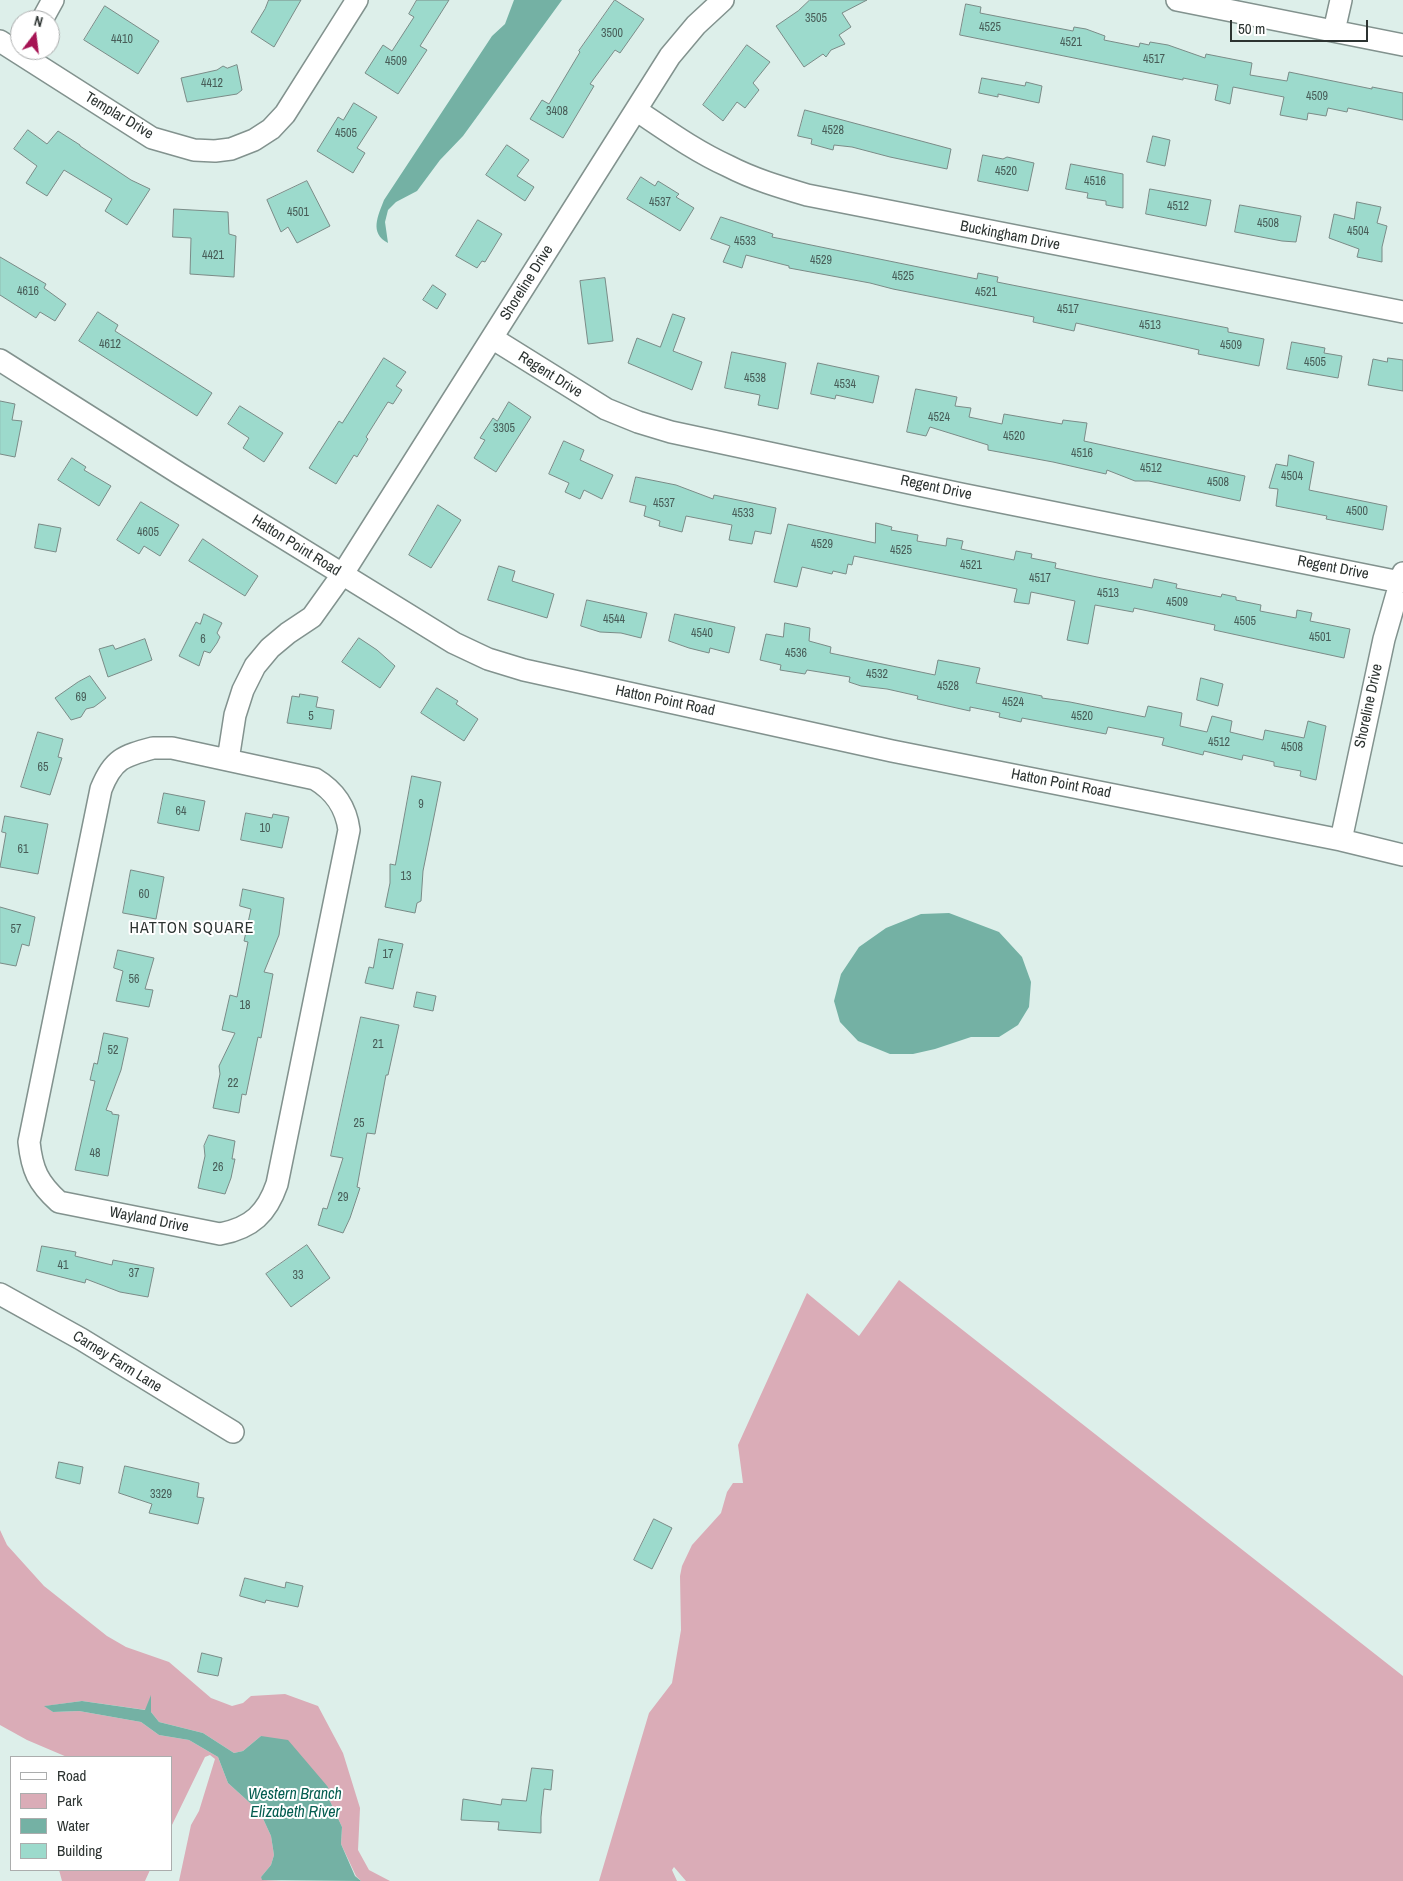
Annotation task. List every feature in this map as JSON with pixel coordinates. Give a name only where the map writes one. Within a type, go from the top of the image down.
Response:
[{"type":"street","name":"Templar Drive","points":[[35,60],[152,138],[194,150],[215,151],[231,149],[254,140],[271,129],[285,114],[357,0]]},
{"type":"street","name":"Shoreline Drive","points":[[342,575],[670,56],[696,25],[723,0]]},
{"type":"street","points":[[1177,0],[1403,45]]},
{"type":"street","points":[[1334,31],[1341,0]]},
{"type":"street","name":"Buckingham Drive","points":[[636,110],[690,146],[728,166],[767,183],[807,195],[1403,312]]},
{"type":"street","name":"Regent Drive","points":[[492,338],[606,409],[638,422],[672,432],[961,494],[1401,578]]},
{"type":"street","name":"Hatton Point Road","points":[[0,360],[164,465],[454,644],[488,659],[524,670],[892,751],[1341,840],[1403,855]]},
{"type":"street","points":[[228,760],[235,715],[243,690],[255,666],[270,648],[312,617],[342,575]]},
{"type":"street","name":"Shoreline Drive","points":[[1341,840],[1384,639],[1401,578]]},
{"type":"street","name":"Wayland Drive","points":[[152,748],[172,748],[228,760],[315,779],[328,787],[339,799],[348,817],[349,830],[277,1184],[272,1200],[252,1222],[234,1231],[220,1234],[59,1202],[46,1190],[36,1176],[29,1142],[101,789],[107,773],[117,762],[129,755],[152,748]]},
{"type":"street","name":"Carney Farm Lane","points":[[0,1294],[81,1339],[233,1432]]},
{"type":"green space","points":[[899,1280],[1403,1676],[1403,1881],[686,1881],[674,1867],[672,1870],[677,1881],[599,1881],[649,1713],[672,1683],[681,1630],[680,1576],[682,1566],[692,1545],[721,1513],[727,1492],[733,1483],[743,1483],[738,1445],[807,1293],[859,1336]]},
{"type":"green space","points":[[0,1530],[7,1545],[44,1586],[107,1636],[126,1647],[169,1662],[211,1698],[232,1706],[243,1703],[251,1696],[285,1694],[318,1706],[343,1753],[360,1808],[358,1850],[369,1870],[390,1881],[361,1881],[356,1876],[341,1844],[342,1827],[330,1801],[328,1787],[261,1736],[243,1751],[234,1753],[203,1733],[159,1722],[151,1712],[151,1696],[146,1710],[82,1701],[45,1706],[53,1712],[79,1711],[141,1722],[159,1735],[189,1740],[218,1757],[228,1783],[260,1812],[271,1836],[274,1855],[271,1865],[261,1877],[263,1880],[282,1881],[179,1881],[191,1825],[199,1811],[215,1759],[210,1755],[205,1757],[172,1825],[172,1756],[65,1756],[27,1740],[0,1725]]},
{"type":"green space","points":[[59,1871],[150,1871],[145,1881],[62,1881]]},
{"type":"water","points":[[514,0],[562,0],[463,136],[440,160],[417,191],[396,202],[388,210],[385,222],[388,243],[382,239],[377,229],[378,218],[384,200],[492,36],[505,24]]},
{"type":"water","points":[[949,913],[999,932],[1022,957],[1031,982],[1029,1007],[1018,1025],[999,1037],[971,1037],[913,1054],[890,1054],[858,1041],[840,1022],[834,1001],[841,974],[859,947],[886,928],[921,914]]},
{"type":"water","name":"Western Branch Elizabeth River","points":[[151,1695],[151,1712],[159,1722],[203,1733],[234,1753],[243,1751],[261,1736],[288,1740],[328,1787],[330,1801],[342,1827],[341,1844],[355,1876],[361,1881],[262,1880],[261,1877],[271,1865],[274,1855],[271,1836],[260,1812],[228,1783],[218,1757],[189,1740],[159,1735],[141,1722],[79,1711],[53,1712],[44,1706],[82,1701],[145,1710]]},
{"type":"building","points":[[269,0],[301,0],[274,47],[251,32]]},
{"type":"building","points":[[417,0],[449,0],[420,46],[427,50],[398,94],[365,73],[383,45],[392,51],[414,17],[409,14]]},
{"type":"building","points":[[615,0],[644,19],[620,53],[615,50],[590,84],[594,86],[563,138],[530,119],[542,100],[549,104],[579,51]]},
{"type":"building","points":[[810,0],[867,0],[842,13],[851,27],[839,35],[845,44],[831,50],[826,57],[823,54],[804,67],[776,26]]},
{"type":"building","points":[[966,4],[981,7],[980,13],[1073,31],[1074,27],[1086,29],[1105,36],[1104,40],[1139,47],[1140,43],[1149,45],[1150,42],[1168,45],[1205,58],[1206,54],[1252,63],[1250,75],[1287,81],[1289,72],[1372,89],[1372,87],[1403,93],[1403,120],[1348,108],[1347,112],[1328,108],[1326,116],[1308,113],[1307,120],[1280,115],[1284,97],[1233,87],[1230,104],[1215,100],[1218,85],[1183,78],[1183,80],[960,35]]},
{"type":"building","points":[[105,6],[159,41],[138,74],[84,40]]},
{"type":"building","points":[[747,45],[770,62],[753,83],[759,90],[745,108],[737,102],[723,121],[703,105]]},
{"type":"building","points":[[237,65],[242,90],[237,94],[187,102],[181,78],[217,70],[223,66],[227,68]]},
{"type":"building","points":[[982,78],[1025,86],[1026,82],[1042,86],[1039,103],[998,94],[998,97],[979,93]]},
{"type":"building","points":[[354,103],[377,117],[357,148],[365,153],[353,173],[317,151],[338,117],[343,120]]},
{"type":"building","points":[[805,110],[951,149],[947,169],[852,147],[834,145],[833,150],[811,144],[812,139],[798,136]]},
{"type":"building","points":[[28,130],[47,144],[58,131],[131,180],[150,189],[127,225],[105,211],[112,199],[64,170],[47,196],[26,183],[37,166],[14,149]]},
{"type":"building","points":[[1153,136],[1170,140],[1165,166],[1147,162]]},
{"type":"building","points":[[507,145],[529,160],[517,176],[534,187],[525,201],[486,175]]},
{"type":"building","points":[[983,155],[1003,159],[1007,157],[1034,163],[1028,191],[978,181]]},
{"type":"building","points":[[1071,164],[1123,174],[1123,208],[1106,205],[1106,201],[1087,198],[1088,193],[1066,189]]},
{"type":"building","points":[[641,177],[655,186],[658,181],[679,194],[676,197],[694,208],[680,231],[627,199]]},
{"type":"building","points":[[307,181],[330,226],[297,243],[288,227],[281,232],[267,200]]},
{"type":"building","points":[[1150,189],[1211,200],[1206,226],[1146,214]]},
{"type":"building","points":[[1357,202],[1381,207],[1377,223],[1387,226],[1382,247],[1382,262],[1357,257],[1359,249],[1329,238],[1334,214],[1354,219]]},
{"type":"building","points":[[1240,205],[1301,216],[1296,242],[1235,232]]},
{"type":"building","points":[[174,209],[228,212],[229,234],[236,236],[234,277],[190,274],[191,238],[173,237]]},
{"type":"building","points":[[721,217],[773,234],[772,237],[977,279],[978,273],[998,277],[997,282],[1228,328],[1228,332],[1264,339],[1259,366],[1198,354],[1199,350],[1076,323],[1074,331],[1033,322],[1034,317],[789,268],[789,266],[746,255],[742,268],[723,262],[730,246],[711,239]]},
{"type":"building","points":[[478,220],[502,234],[485,262],[482,261],[477,268],[456,256]]},
{"type":"building","points":[[0,257],[46,284],[44,288],[66,304],[55,321],[40,312],[36,318],[0,295]]},
{"type":"building","points":[[605,278],[613,341],[588,344],[580,281]]},
{"type":"building","points":[[433,285],[446,294],[437,309],[423,300]]},
{"type":"building","points":[[98,312],[118,325],[115,331],[212,393],[197,416],[79,341]]},
{"type":"building","points":[[673,314],[685,318],[673,351],[702,362],[692,390],[628,363],[637,338],[660,347]]},
{"type":"building","points":[[1292,342],[1325,348],[1324,353],[1342,356],[1338,378],[1287,369]]},
{"type":"building","points":[[732,352],[786,363],[778,409],[758,405],[760,395],[725,388]]},
{"type":"building","points":[[384,358],[406,372],[396,386],[402,390],[393,404],[388,402],[366,437],[368,439],[357,457],[354,455],[336,484],[309,468],[339,421],[342,423]]},
{"type":"building","points":[[1388,358],[1403,360],[1403,391],[1368,385],[1373,359],[1387,362]]},
{"type":"building","points":[[818,363],[879,376],[873,403],[836,395],[835,399],[811,394]]},
{"type":"building","points":[[916,389],[957,397],[955,406],[971,408],[969,417],[1002,424],[1004,414],[1062,424],[1063,420],[1087,423],[1084,441],[1245,476],[1240,501],[1149,481],[1135,481],[1107,470],[1106,474],[988,450],[988,445],[930,427],[926,436],[907,432]]},
{"type":"building","points":[[0,401],[15,404],[12,420],[22,421],[15,457],[0,454]]},
{"type":"building","points":[[509,402],[531,417],[496,472],[474,458],[485,440],[480,438],[493,418],[497,421]]},
{"type":"building","points":[[240,406],[283,433],[264,462],[243,448],[249,438],[228,424]]},
{"type":"building","points":[[564,441],[584,450],[580,460],[613,475],[602,499],[584,490],[580,499],[565,492],[569,483],[549,474]]},
{"type":"building","points":[[1289,455],[1314,462],[1309,490],[1387,506],[1383,530],[1326,519],[1327,516],[1276,506],[1278,489],[1269,488],[1276,464],[1287,466]]},
{"type":"building","points":[[72,458],[86,467],[84,470],[111,486],[99,506],[58,480]]},
{"type":"building","points":[[636,477],[676,485],[713,499],[714,495],[776,508],[771,534],[755,531],[752,544],[729,540],[732,525],[686,516],[682,532],[659,526],[660,521],[644,516],[646,506],[630,502]]},
{"type":"building","points":[[141,502],[179,525],[160,556],[144,546],[139,554],[117,540]]},
{"type":"building","points":[[438,505],[461,520],[431,568],[409,555]]},
{"type":"building","points":[[876,523],[892,527],[891,530],[918,535],[917,541],[946,546],[947,538],[963,541],[961,549],[1014,560],[1016,551],[1032,554],[1031,558],[1056,563],[1055,568],[1097,577],[1152,588],[1154,579],[1177,584],[1176,588],[1221,597],[1222,594],[1236,597],[1236,600],[1261,605],[1260,611],[1296,618],[1297,610],[1312,613],[1310,621],[1350,629],[1344,658],[1214,630],[1215,625],[1134,608],[1133,612],[1095,605],[1088,644],[1067,640],[1075,601],[1031,592],[1029,604],[1014,602],[1017,589],[854,556],[852,565],[848,564],[846,574],[833,571],[832,574],[802,567],[797,587],[774,582],[788,524],[875,543]]},
{"type":"building","points":[[39,524],[61,528],[56,552],[35,548]]},
{"type":"building","points":[[203,539],[258,576],[245,596],[189,561]]},
{"type":"building","points":[[499,566],[515,571],[512,581],[554,594],[547,618],[488,600]]},
{"type":"building","points":[[587,600],[647,613],[641,638],[621,633],[600,632],[581,626]]},
{"type":"building","points":[[204,614],[222,623],[217,633],[220,637],[217,643],[210,653],[204,651],[199,666],[179,656],[196,622],[200,624]]},
{"type":"building","points":[[675,614],[735,627],[729,653],[710,648],[709,653],[669,641]]},
{"type":"building","points":[[785,623],[810,628],[809,641],[831,647],[830,653],[935,675],[938,660],[980,668],[976,683],[1042,696],[1042,698],[1145,717],[1148,706],[1182,713],[1180,726],[1207,732],[1212,716],[1232,721],[1230,732],[1263,740],[1265,730],[1304,738],[1308,721],[1326,726],[1316,780],[1300,776],[1301,771],[1274,766],[1274,762],[1243,755],[1242,760],[1204,751],[1203,755],[1162,745],[1164,738],[1108,727],[1106,734],[1022,718],[1021,722],[999,717],[1000,713],[970,707],[970,711],[917,699],[918,696],[887,689],[861,686],[849,682],[850,677],[807,670],[805,674],[780,670],[781,665],[760,660],[766,634],[783,637]]},
{"type":"building","points":[[359,638],[377,650],[395,666],[380,688],[342,662]]},
{"type":"building","points":[[145,639],[152,660],[108,677],[99,649],[113,645],[115,649]]},
{"type":"building","points":[[90,676],[106,698],[94,707],[86,709],[81,717],[71,720],[55,698]]},
{"type":"building","points":[[1201,678],[1223,684],[1218,706],[1197,700]]},
{"type":"building","points":[[437,688],[458,701],[456,704],[478,719],[464,741],[421,713]]},
{"type":"building","points":[[300,694],[318,697],[316,707],[334,710],[331,729],[287,723],[292,696],[299,697]]},
{"type":"building","points":[[38,732],[63,739],[58,757],[62,758],[50,795],[21,787]]},
{"type":"building","points":[[412,776],[441,782],[423,871],[421,901],[417,903],[415,913],[385,907],[390,883],[390,864],[395,865]]},
{"type":"building","points":[[164,793],[205,801],[199,831],[158,823]]},
{"type":"building","points":[[246,813],[272,818],[273,814],[289,817],[282,848],[241,840]]},
{"type":"building","points":[[5,816],[48,824],[38,874],[0,867],[6,833],[2,832]]},
{"type":"building","points":[[131,870],[164,877],[156,919],[123,913]]},
{"type":"building","points":[[243,889],[284,898],[279,935],[264,972],[273,974],[261,1038],[258,1037],[246,1095],[242,1094],[239,1113],[213,1108],[220,1074],[219,1066],[235,1033],[222,1030],[230,995],[237,997],[248,942],[244,941],[251,909],[240,906]]},
{"type":"building","points":[[0,907],[35,917],[29,946],[22,944],[16,966],[0,963]]},
{"type":"building","points":[[379,939],[403,944],[393,989],[365,983],[369,967],[373,968]]},
{"type":"building","points":[[118,950],[154,958],[145,989],[153,990],[149,1007],[116,1001],[123,971],[114,968]]},
{"type":"building","points":[[417,992],[436,996],[433,1011],[414,1007]]},
{"type":"building","points":[[361,1017],[399,1025],[388,1075],[386,1075],[375,1134],[367,1133],[357,1187],[360,1188],[343,1233],[318,1225],[323,1208],[327,1209],[343,1158],[331,1156]]},
{"type":"building","points":[[104,1033],[128,1038],[121,1070],[106,1110],[112,1112],[112,1114],[119,1115],[108,1176],[75,1170],[95,1081],[90,1080],[94,1063],[97,1064]]},
{"type":"building","points":[[209,1135],[235,1141],[232,1159],[235,1159],[225,1194],[198,1188],[205,1156],[204,1146]]},
{"type":"building","points":[[307,1245],[330,1278],[291,1307],[266,1274]]},
{"type":"building","points":[[42,1246],[76,1252],[75,1256],[112,1265],[113,1260],[154,1268],[148,1297],[120,1292],[86,1279],[85,1283],[37,1271]]},
{"type":"building","points":[[59,1462],[83,1467],[80,1484],[56,1478]]},
{"type":"building","points":[[125,1466],[199,1483],[197,1497],[204,1498],[198,1524],[149,1513],[152,1504],[119,1493]]},
{"type":"building","points":[[654,1519],[672,1528],[652,1569],[634,1560]]},
{"type":"building","points":[[245,1578],[285,1588],[286,1582],[303,1586],[298,1607],[266,1600],[265,1603],[240,1596]]},
{"type":"building","points":[[202,1653],[222,1658],[218,1676],[198,1672]]},
{"type":"building","points":[[532,1768],[553,1770],[551,1790],[544,1789],[541,1833],[498,1830],[499,1822],[461,1820],[463,1799],[501,1805],[502,1799],[526,1801]]},
{"type":"district","name":"HATTON SQUARE","points":[[192,929]]}]
